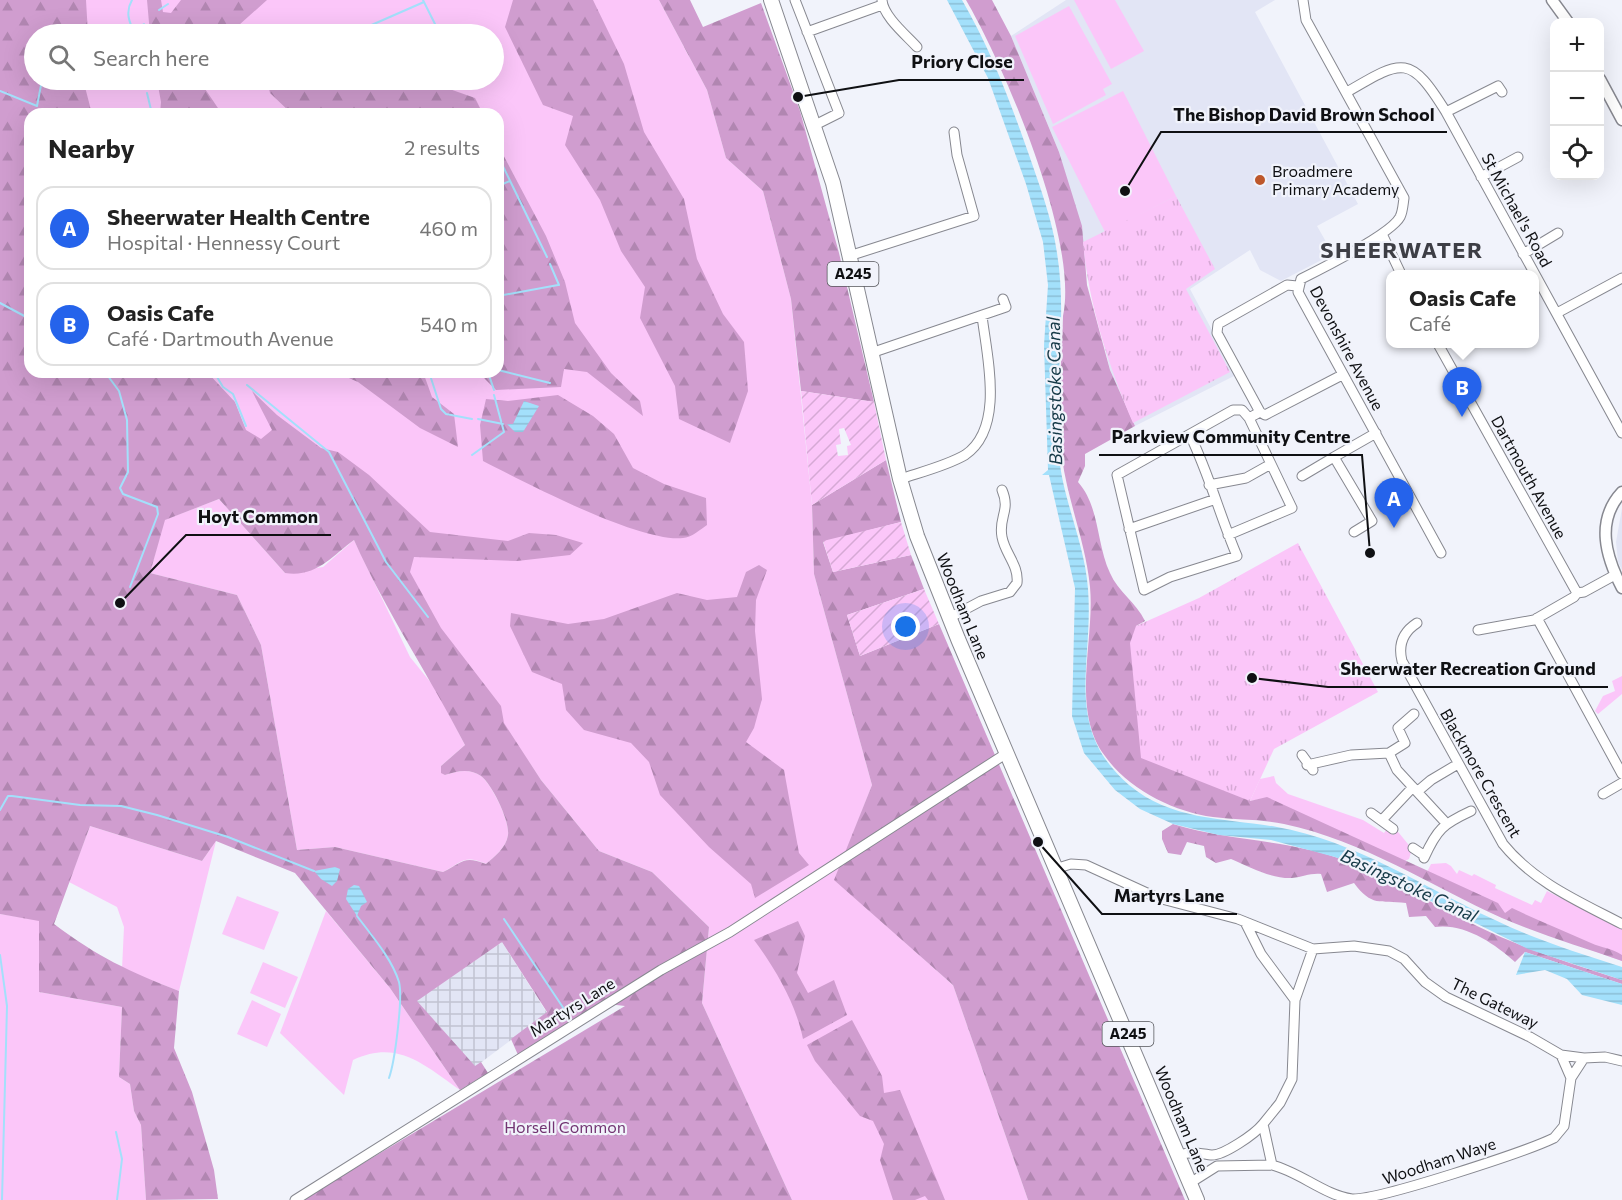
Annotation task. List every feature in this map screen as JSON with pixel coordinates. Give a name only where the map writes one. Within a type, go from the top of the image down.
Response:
[{"type":"main road","name":"Woodham Lane","points":[[771,0],[833,183],[900,479],[917,536],[949,618],[1058,868],[1197,1200]]},
{"type":"street","points":[[795,0],[839,113],[815,125]]},
{"type":"street","name":"Devonshire Avenue","points":[[1303,0],[1302,11],[1306,20],[1404,198],[1400,218],[1383,236],[1370,240],[1301,279],[1298,292],[1441,553]]},
{"type":"street","points":[[1552,0],[1565,18]]},
{"type":"street","points":[[807,32],[882,2],[917,47]]},
{"type":"street","name":"St Michael's Road","points":[[1347,92],[1389,69],[1406,68],[1422,76],[1446,112],[1532,270]]},
{"type":"street","points":[[1446,112],[1498,87],[1502,92]]},
{"type":"street","points":[[1604,89],[1622,120]]},
{"type":"street","points":[[849,256],[975,216],[957,155],[954,132]]},
{"type":"street","points":[[1481,177],[1518,157]]},
{"type":"street","points":[[1523,254],[1558,233]]},
{"type":"street","points":[[1383,236],[1399,270]]},
{"type":"street","points":[[1557,313],[1622,278]]},
{"type":"street","name":"St Michael's Road","points":[[1539,282],[1622,433]]},
{"type":"street","points":[[1260,412],[1217,333],[1218,324],[1287,285],[1298,286]]},
{"type":"street","points":[[871,353],[1006,307],[1003,299]]},
{"type":"street","points":[[900,479],[958,458],[975,447],[984,433],[989,419],[990,379],[982,316]]},
{"type":"street","name":"Dartmouth Avenue","points":[[1440,348],[1577,593]]},
{"type":"street","points":[[1248,418],[1260,412],[1268,414],[1342,375]]},
{"type":"street","points":[[1190,435],[1205,466],[1214,500],[1228,535],[1237,556],[1170,577],[1144,590],[1117,475],[1237,409],[1248,418],[1292,508],[1228,535]]},
{"type":"street","name":"Devonshire Avenue","points":[[1302,476],[1376,433]]},
{"type":"street","points":[[1334,457],[1372,521],[1354,532]]},
{"type":"street","points":[[1209,485],[1246,478],[1271,464]]},
{"type":"street","points":[[949,618],[981,601],[1010,592],[1017,583],[1016,569],[1001,533],[1007,502],[1002,490]]},
{"type":"street","points":[[1622,492],[1610,511],[1606,527],[1606,553],[1622,588]]},
{"type":"street","points":[[1129,529],[1214,500]]},
{"type":"street","points":[[1478,630],[1536,619],[1577,593],[1584,592],[1615,575]]},
{"type":"street","points":[[1536,619],[1622,774]]},
{"type":"street","name":"Blackmore Crescent","points":[[1417,622],[1404,636],[1401,659],[1503,844],[1522,867],[1554,890],[1622,924]]},
{"type":"street","points":[[1302,755],[1310,767],[1327,760],[1351,755],[1389,753],[1405,743],[1398,728],[1414,714]]},
{"type":"street","name":"Martyrs Lane","points":[[295,1200],[661,969],[735,929],[989,766],[1004,748]]},
{"type":"street","points":[[1389,753],[1396,770],[1446,823]]},
{"type":"street","points":[[1327,760],[1330,771]]},
{"type":"street","points":[[1382,820],[1415,789],[1458,764]]},
{"type":"street","points":[[1603,794],[1622,783]]},
{"type":"street","points":[[1413,848],[1425,857],[1436,833],[1446,823],[1471,811]]},
{"type":"street","points":[[1371,813],[1393,829]]},
{"type":"street","name":"The Gateway","points":[[1058,868],[1071,864],[1086,865],[1158,898],[1245,922],[1313,949],[1354,946],[1391,951],[1446,997],[1562,1055],[1584,1058],[1601,1056],[1622,1061]]},
{"type":"street","points":[[1245,922],[1261,954],[1295,1000]]},
{"type":"street","points":[[1179,1155],[1193,1152],[1213,1155],[1246,1139],[1263,1124],[1280,1103],[1292,1079],[1295,1000],[1313,949]]},
{"type":"street","points":[[1562,1055],[1571,1078]]},
{"type":"street","points":[[1571,1078],[1584,1058]]},
{"type":"street","name":"Woodham Waye","points":[[1217,1166],[1272,1165],[1348,1198],[1371,1198],[1554,1138],[1564,1126],[1571,1078]]},
{"type":"street","points":[[1263,1124],[1272,1165]]},
{"type":"street","points":[[1190,1183],[1217,1166],[1213,1155]]},
{"type":"shaded area","points":[[1066,0],[1275,0],[1255,12],[1358,204],[1317,226],[1333,254],[1281,281],[1260,270],[1250,250],[1190,289],[1236,375],[1135,426],[1110,370],[1059,152],[1011,36]]},
{"type":"shaded area","points":[[1622,508],[1622,570],[1618,562],[1616,542]]},
{"type":"shaded area","points":[[502,942],[547,1013],[475,1067],[416,1001]]},
{"type":"green space","name":"Horsell Common","points":[[0,0],[86,0],[87,24],[24,24],[24,90],[86,90],[90,108],[24,108],[24,378],[213,378],[235,402],[246,430],[261,439],[272,430],[252,391],[277,415],[321,448],[338,452],[369,475],[430,532],[508,541],[529,533],[556,535],[583,543],[570,555],[517,561],[414,557],[410,572],[441,628],[501,706],[504,723],[541,780],[599,851],[652,872],[709,927],[702,1003],[792,1200],[302,1200],[625,1006],[599,1003],[518,1055],[511,1039],[547,1012],[502,942],[417,1001],[475,1066],[481,1062],[488,1073],[460,1090],[390,988],[295,873],[216,841],[202,861],[90,826],[54,924],[85,946],[114,962],[179,991],[174,1048],[192,1092],[214,1170],[218,1199],[146,1200],[141,1125],[134,1111],[130,1084],[119,1077],[122,1007],[39,992],[39,921],[0,914]],"holes":[[[219,499],[285,573],[296,574],[315,569],[354,540],[380,593],[465,745],[441,766],[441,773],[445,775],[459,771],[477,773],[490,787],[503,812],[508,829],[507,840],[500,851],[486,864],[467,860],[443,872],[335,847],[297,850],[261,645],[237,595],[150,573],[165,520]]]},
{"type":"green space","points":[[72,0],[659,0],[707,90],[726,158],[763,191],[791,299],[812,505],[814,574],[872,785],[835,880],[953,985],[1028,1200],[792,1200],[702,1003],[709,927],[652,872],[599,851],[541,780],[322,453],[255,444],[172,378],[504,378],[504,108],[65,108],[66,90],[504,90],[504,24],[70,24]]},
{"type":"green space","points":[[147,0],[161,0],[163,12],[171,13],[181,0],[267,0],[240,24],[149,24]]},
{"type":"green space","points":[[513,0],[593,0],[624,64],[644,132],[684,199],[697,259],[723,314],[744,342],[748,391],[730,443],[679,419],[675,386],[640,318],[645,287],[621,251],[600,200],[565,145],[573,116],[543,105],[505,27]]},
{"type":"green space","points":[[659,0],[690,0],[703,27],[761,3],[800,111],[839,253],[874,402],[801,391],[791,299],[763,191],[726,158],[707,90]]},
{"type":"green space","points":[[966,0],[992,0],[1011,36],[1059,152],[1082,226],[1087,285],[1110,370],[1135,426],[1085,454],[1085,466],[1078,482],[1094,514],[1106,562],[1113,580],[1145,621],[1136,626],[1250,801],[1267,797],[1498,903],[1505,913],[1512,908],[1614,951],[1622,955],[1622,961],[1502,918],[1342,841],[1284,824],[1213,817],[1183,810],[1153,797],[1126,779],[1105,756],[1095,738],[1089,718],[1086,674],[1091,608],[1090,587],[1060,441],[1065,284],[1060,244],[1050,201],[1018,110],[1000,67]]},
{"type":"green space","points":[[1074,0],[1115,0],[1144,51],[1111,69]]},
{"type":"green space","points":[[1069,6],[1112,84],[1103,89],[1106,95],[1053,124],[1015,36]]},
{"type":"green space","points":[[159,90],[206,90],[218,108],[160,108]]},
{"type":"green space","points":[[269,90],[452,90],[475,98],[480,108],[286,108]]},
{"type":"green space","points":[[1123,91],[1176,196],[1105,232],[1052,127]]},
{"type":"green space","points":[[504,156],[546,236],[565,282],[575,323],[611,373],[640,401],[643,416],[587,372],[564,369],[561,387],[496,390],[484,378],[504,378]]},
{"type":"green space","points":[[1176,196],[1215,269],[1186,289],[1230,372],[1133,423],[1115,379],[1101,334],[1090,289],[1083,242]]},
{"type":"green space","points":[[349,378],[425,378],[432,397],[454,414],[458,447],[420,428],[358,382]]},
{"type":"green space","points":[[801,391],[874,402],[886,460],[812,505]],"holes":[[[844,428],[851,445],[847,446],[848,455],[838,456],[836,445],[841,444],[839,429]]]},
{"type":"green space","points":[[558,395],[593,416],[614,434],[633,468],[664,484],[706,498],[707,525],[686,538],[664,537],[639,531],[582,509],[483,461],[480,425],[486,399],[508,401]]},
{"type":"green space","points":[[886,460],[901,522],[823,542],[833,572],[911,555],[924,589],[847,615],[860,656],[939,624],[1185,1200],[1028,1200],[953,985],[834,880],[872,785],[814,574],[812,505]]},
{"type":"green space","points":[[219,499],[285,573],[323,567],[354,540],[410,657],[436,689],[465,745],[441,766],[445,775],[459,771],[477,773],[490,787],[503,813],[508,829],[507,840],[500,851],[486,864],[467,860],[443,872],[335,847],[297,850],[261,645],[237,595],[150,573],[164,520]]},
{"type":"green space","points":[[901,522],[911,555],[833,572],[823,541]]},
{"type":"green space","points":[[1298,543],[1378,692],[1274,749],[1250,801],[1141,758],[1130,643],[1136,626],[1199,598]]},
{"type":"green space","points":[[759,565],[767,570],[756,600],[755,631],[762,699],[754,728],[746,742],[784,770],[799,853],[809,865],[755,898],[751,884],[709,847],[660,795],[649,762],[631,743],[584,730],[566,710],[562,684],[532,672],[510,626],[511,613],[568,624],[604,619],[677,593],[707,600],[737,597],[746,572]]},
{"type":"green space","points":[[924,589],[939,624],[860,656],[847,615]]},
{"type":"green space","points":[[1622,676],[1622,694],[1598,714],[1595,711],[1603,696],[1615,691],[1612,681]]},
{"type":"green space","points":[[1274,776],[1276,783],[1288,794],[1363,820],[1384,833],[1387,829],[1393,835],[1397,831],[1412,849],[1409,859],[1405,861],[1400,859],[1267,798],[1250,801],[1260,779]]},
{"type":"green space","points":[[1173,824],[1214,834],[1297,847],[1338,858],[1391,881],[1513,942],[1622,980],[1622,984],[1525,952],[1515,962],[1498,948],[1468,931],[1435,927],[1426,916],[1409,917],[1406,903],[1371,899],[1354,883],[1327,892],[1321,874],[1284,878],[1261,872],[1231,859],[1216,863],[1206,857],[1204,846],[1187,842],[1181,855],[1168,853],[1162,839],[1162,831]]},
{"type":"green space","points":[[90,826],[202,861],[216,841],[179,991],[122,969],[124,927],[117,907],[69,882]]},
{"type":"green space","points":[[1446,863],[1457,874],[1459,870],[1472,876],[1474,874],[1496,885],[1495,888],[1532,905],[1535,900],[1541,903],[1547,891],[1622,929],[1622,961],[1502,918],[1424,878],[1431,864]]},
{"type":"green space","points":[[237,896],[279,912],[264,950],[222,934]]},
{"type":"green space","points":[[326,911],[390,988],[460,1090],[410,1058],[384,1052],[369,1054],[353,1060],[344,1095],[280,1033]]},
{"type":"green space","points":[[0,914],[39,920],[39,992],[122,1007],[119,1077],[130,1084],[134,1111],[141,1125],[146,1200],[0,1200]]},
{"type":"green space","points":[[798,921],[805,936],[797,973],[808,993],[834,980],[847,1015],[803,1039],[784,987],[754,940]]},
{"type":"green space","points":[[263,962],[298,977],[285,1008],[250,993]]},
{"type":"green space","points":[[252,1000],[281,1014],[267,1047],[237,1034]]},
{"type":"green space","points":[[852,1020],[882,1076],[884,1093],[900,1090],[945,1200],[928,1200],[925,1196],[915,1200],[893,1200],[880,1160],[884,1144],[873,1121],[860,1116],[815,1061],[807,1045]]},
{"type":"water","name":"Basingstoke Canal","points":[[947,0],[962,0],[991,57],[1029,155],[1055,240],[1061,304],[1059,456],[1061,473],[1083,556],[1088,589],[1086,693],[1088,717],[1095,740],[1108,763],[1129,785],[1163,805],[1200,816],[1277,827],[1334,843],[1389,866],[1526,934],[1622,967],[1622,980],[1528,949],[1366,869],[1335,857],[1271,840],[1219,835],[1173,824],[1140,809],[1115,790],[1084,753],[1072,716],[1075,588],[1049,475],[1042,475],[1048,470],[1044,345],[1048,285],[1043,242],[1026,184],[988,78]]},
{"type":"water","points":[[524,401],[539,406],[523,432],[515,432],[507,424],[513,424]]},
{"type":"water","points":[[335,867],[340,869],[337,881],[332,886],[314,871]]},
{"type":"water","points":[[354,885],[359,886],[367,902],[361,906],[357,916],[346,899],[348,889]]},
{"type":"water","points":[[1525,952],[1622,984],[1622,1005],[1582,995],[1567,979],[1545,970],[1516,975]]},
{"type":"waterway","points":[[131,24],[129,9],[132,0]]},
{"type":"waterway","points":[[423,0],[435,24]]},
{"type":"waterway","points":[[374,24],[424,2]]},
{"type":"waterway","points":[[159,10],[168,4]]},
{"type":"waterway","points":[[0,91],[37,106],[40,90]]},
{"type":"waterway","points":[[147,93],[151,108]]},
{"type":"waterway","points":[[504,168],[547,257]]},
{"type":"waterway","points":[[504,184],[510,181]]},
{"type":"waterway","points":[[550,264],[559,285]]},
{"type":"waterway","points":[[504,295],[558,285]]},
{"type":"waterway","points":[[0,303],[24,316]]},
{"type":"waterway","points":[[504,372],[550,383]]},
{"type":"waterway","points":[[109,378],[119,391],[127,420],[128,472],[120,488],[123,494],[157,507],[158,514],[130,587]]},
{"type":"waterway","points":[[218,378],[223,387],[233,394],[246,426]]},
{"type":"waterway","points":[[431,378],[441,409],[446,414],[472,419]]},
{"type":"waterway","points":[[490,378],[494,390]]},
{"type":"waterway","points":[[247,385],[329,452],[386,562],[428,617]]},
{"type":"waterway","points":[[472,455],[504,432],[494,395]]},
{"type":"waterway","points":[[478,419],[503,424]]},
{"type":"waterway","points":[[0,810],[8,796],[80,805],[121,806],[228,837],[314,871]]},
{"type":"waterway","points":[[357,916],[387,956],[399,982],[398,1030],[389,1078]]},
{"type":"waterway","points":[[504,919],[566,1012]]},
{"type":"waterway","points":[[0,955],[7,1006],[2,1200]]},
{"type":"waterway","points":[[116,1132],[122,1159],[117,1200]]},
{"type":"place","name":"Priory Close","points":[[798,97]]},
{"type":"place","name":"Broadmere Primary Academy","points":[[1260,180]]},
{"type":"place","name":"The Bishop David Brown School","points":[[1125,191]]},
{"type":"place","name":"Oasis Cafe","points":[[1462,417]]},
{"type":"place","name":"Sheerwater Health Centre","points":[[1394,528]]},
{"type":"place","name":"Parkview Community Centre","points":[[1370,553]]},
{"type":"place","name":"Hoyt Common","points":[[120,603]]},
{"type":"place","name":"Sheerwater Recreation Ground","points":[[1252,678]]},
{"type":"place","name":"Martyrs Lane","points":[[1038,842]]},
{"type":"district","name":"SHEERWATER","points":[[1402,250]]}]
